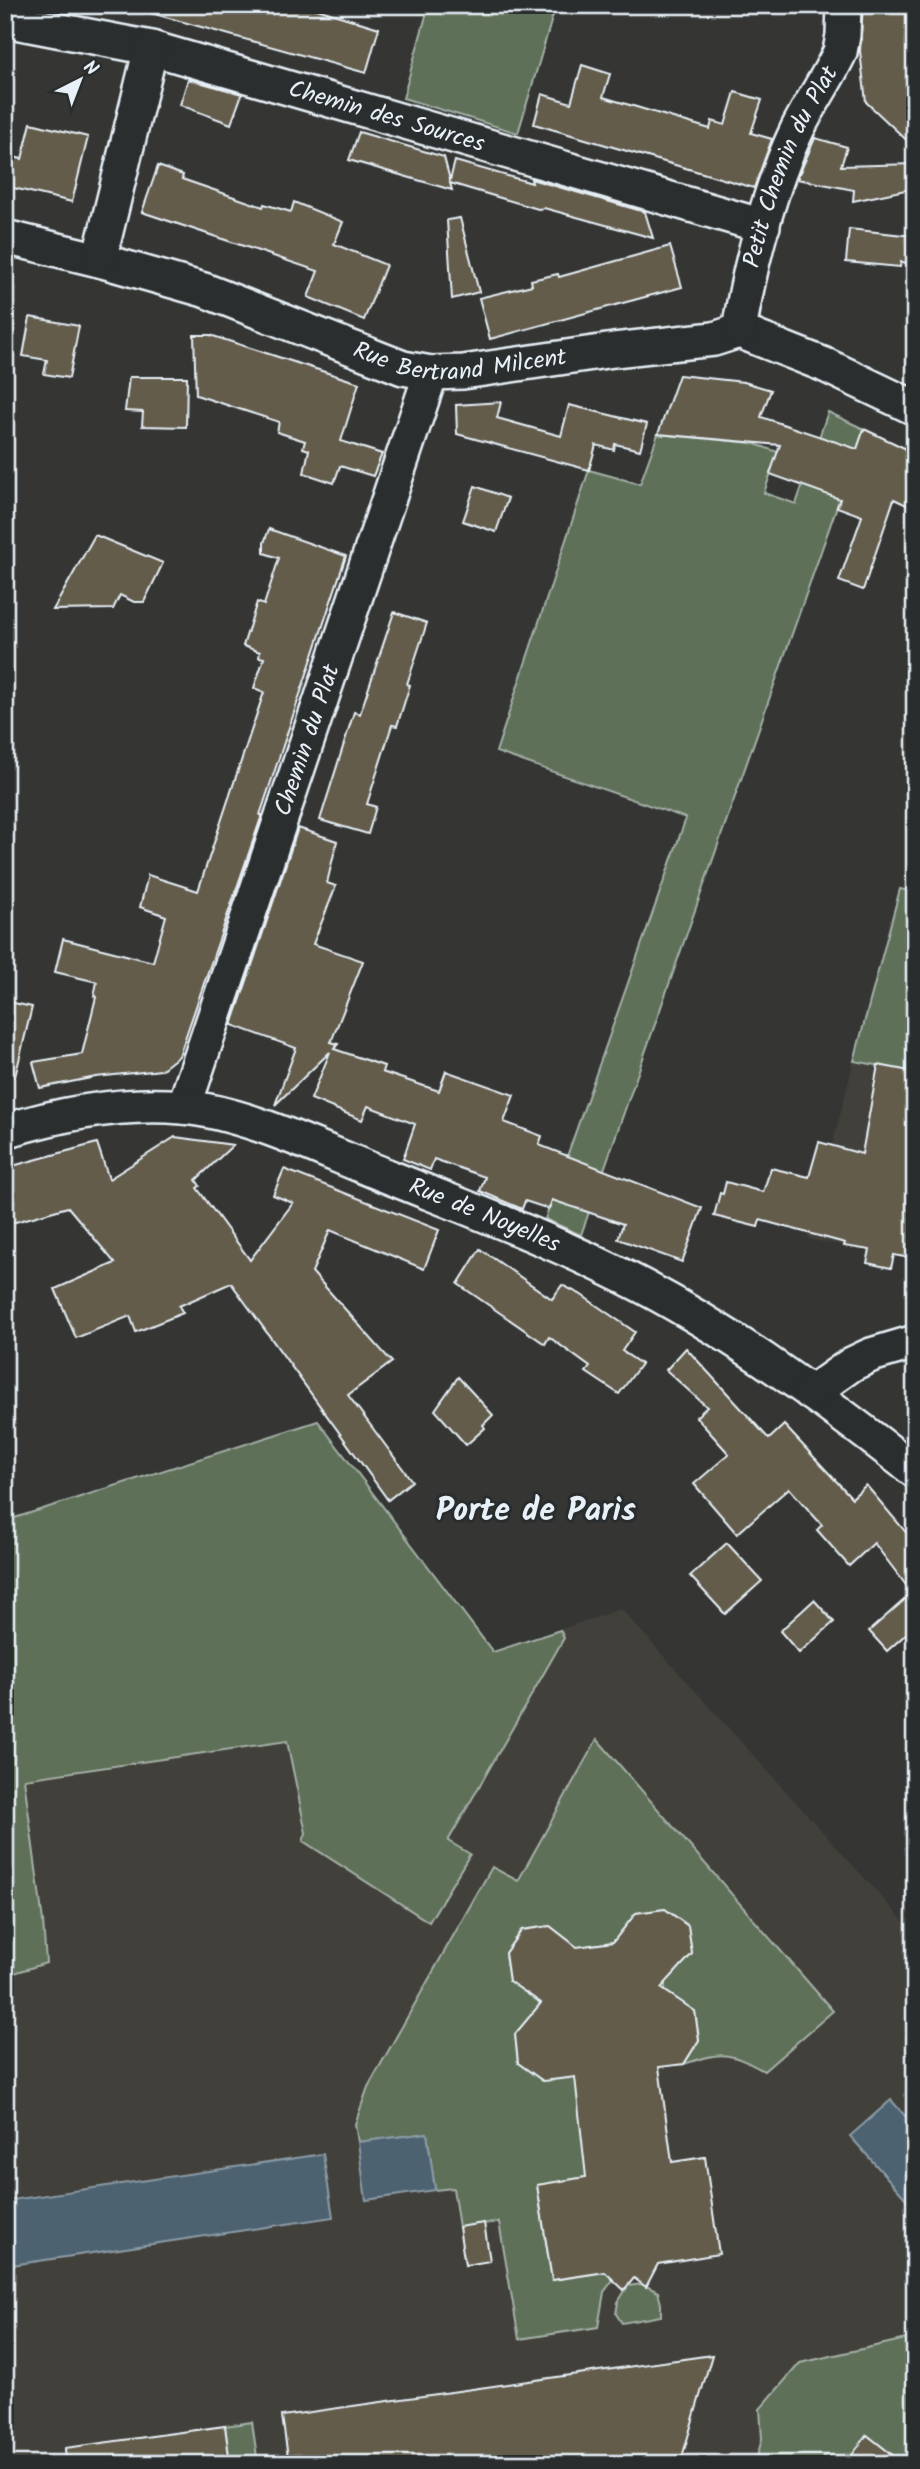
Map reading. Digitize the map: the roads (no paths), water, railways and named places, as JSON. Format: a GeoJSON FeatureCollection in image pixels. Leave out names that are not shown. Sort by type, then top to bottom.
{"type":"FeatureCollection","features":[{"type":"Feature","properties":{"kind":"street","name":"Petit Chemin du Plat"},"geometry":{"type":"LineString","coordinates":[[739,331],[744,296],[763,226],[798,129],[840,52],[844,5]]}},
{"type":"Feature","properties":{"kind":"street","name":"Chemin des Sources"},"geometry":{"type":"LineString","coordinates":[[5,20],[151,48],[763,226]]}},
{"type":"Feature","properties":{"kind":"street"},"geometry":{"type":"LineString","coordinates":[[99,260],[151,48]]}},
{"type":"Feature","properties":{"kind":"street","name":"Rue Bertrand Milcent"},"geometry":{"type":"LineString","coordinates":[[5,237],[204,290],[403,368],[431,373],[496,368],[614,350],[714,339],[739,331]]}},
{"type":"Feature","properties":{"kind":"street"},"geometry":{"type":"LineString","coordinates":[[739,331],[808,358],[915,408]]}},
{"type":"Feature","properties":{"kind":"street","name":"Chemin du Plat"},"geometry":{"type":"LineString","coordinates":[[184,1107],[431,373]]}},
{"type":"Feature","properties":{"kind":"street","name":"Rue de Noyelles"},"geometry":{"type":"LineString","coordinates":[[5,1130],[96,1109],[149,1106],[184,1107],[204,1111],[283,1134],[597,1264],[667,1300],[753,1353],[915,1471]]}},
{"type":"Feature","properties":{"kind":"street"},"geometry":{"type":"LineString","coordinates":[[811,1393],[852,1364],[871,1355],[915,1342]]}},
{"type":"Feature","properties":{"kind":"water"},"geometry":{"type":"Polygon","coordinates":[[[891,2100],[915,2127],[915,2209],[850,2136],[891,2100]]]}},
{"type":"Feature","properties":{"kind":"water"},"geometry":{"type":"Polygon","coordinates":[[[427,2133],[435,2190],[366,2200],[358,2142],[427,2133]]]}},
{"type":"Feature","properties":{"kind":"water"},"geometry":{"type":"Polygon","coordinates":[[[323,2154],[333,2217],[5,2266],[5,2201],[323,2154]]]}},
{"type":"Feature","properties":{"kind":"district","name":"Porte de Paris"},"geometry":{"type":"Point","coordinates":[536,1511]}}]}
